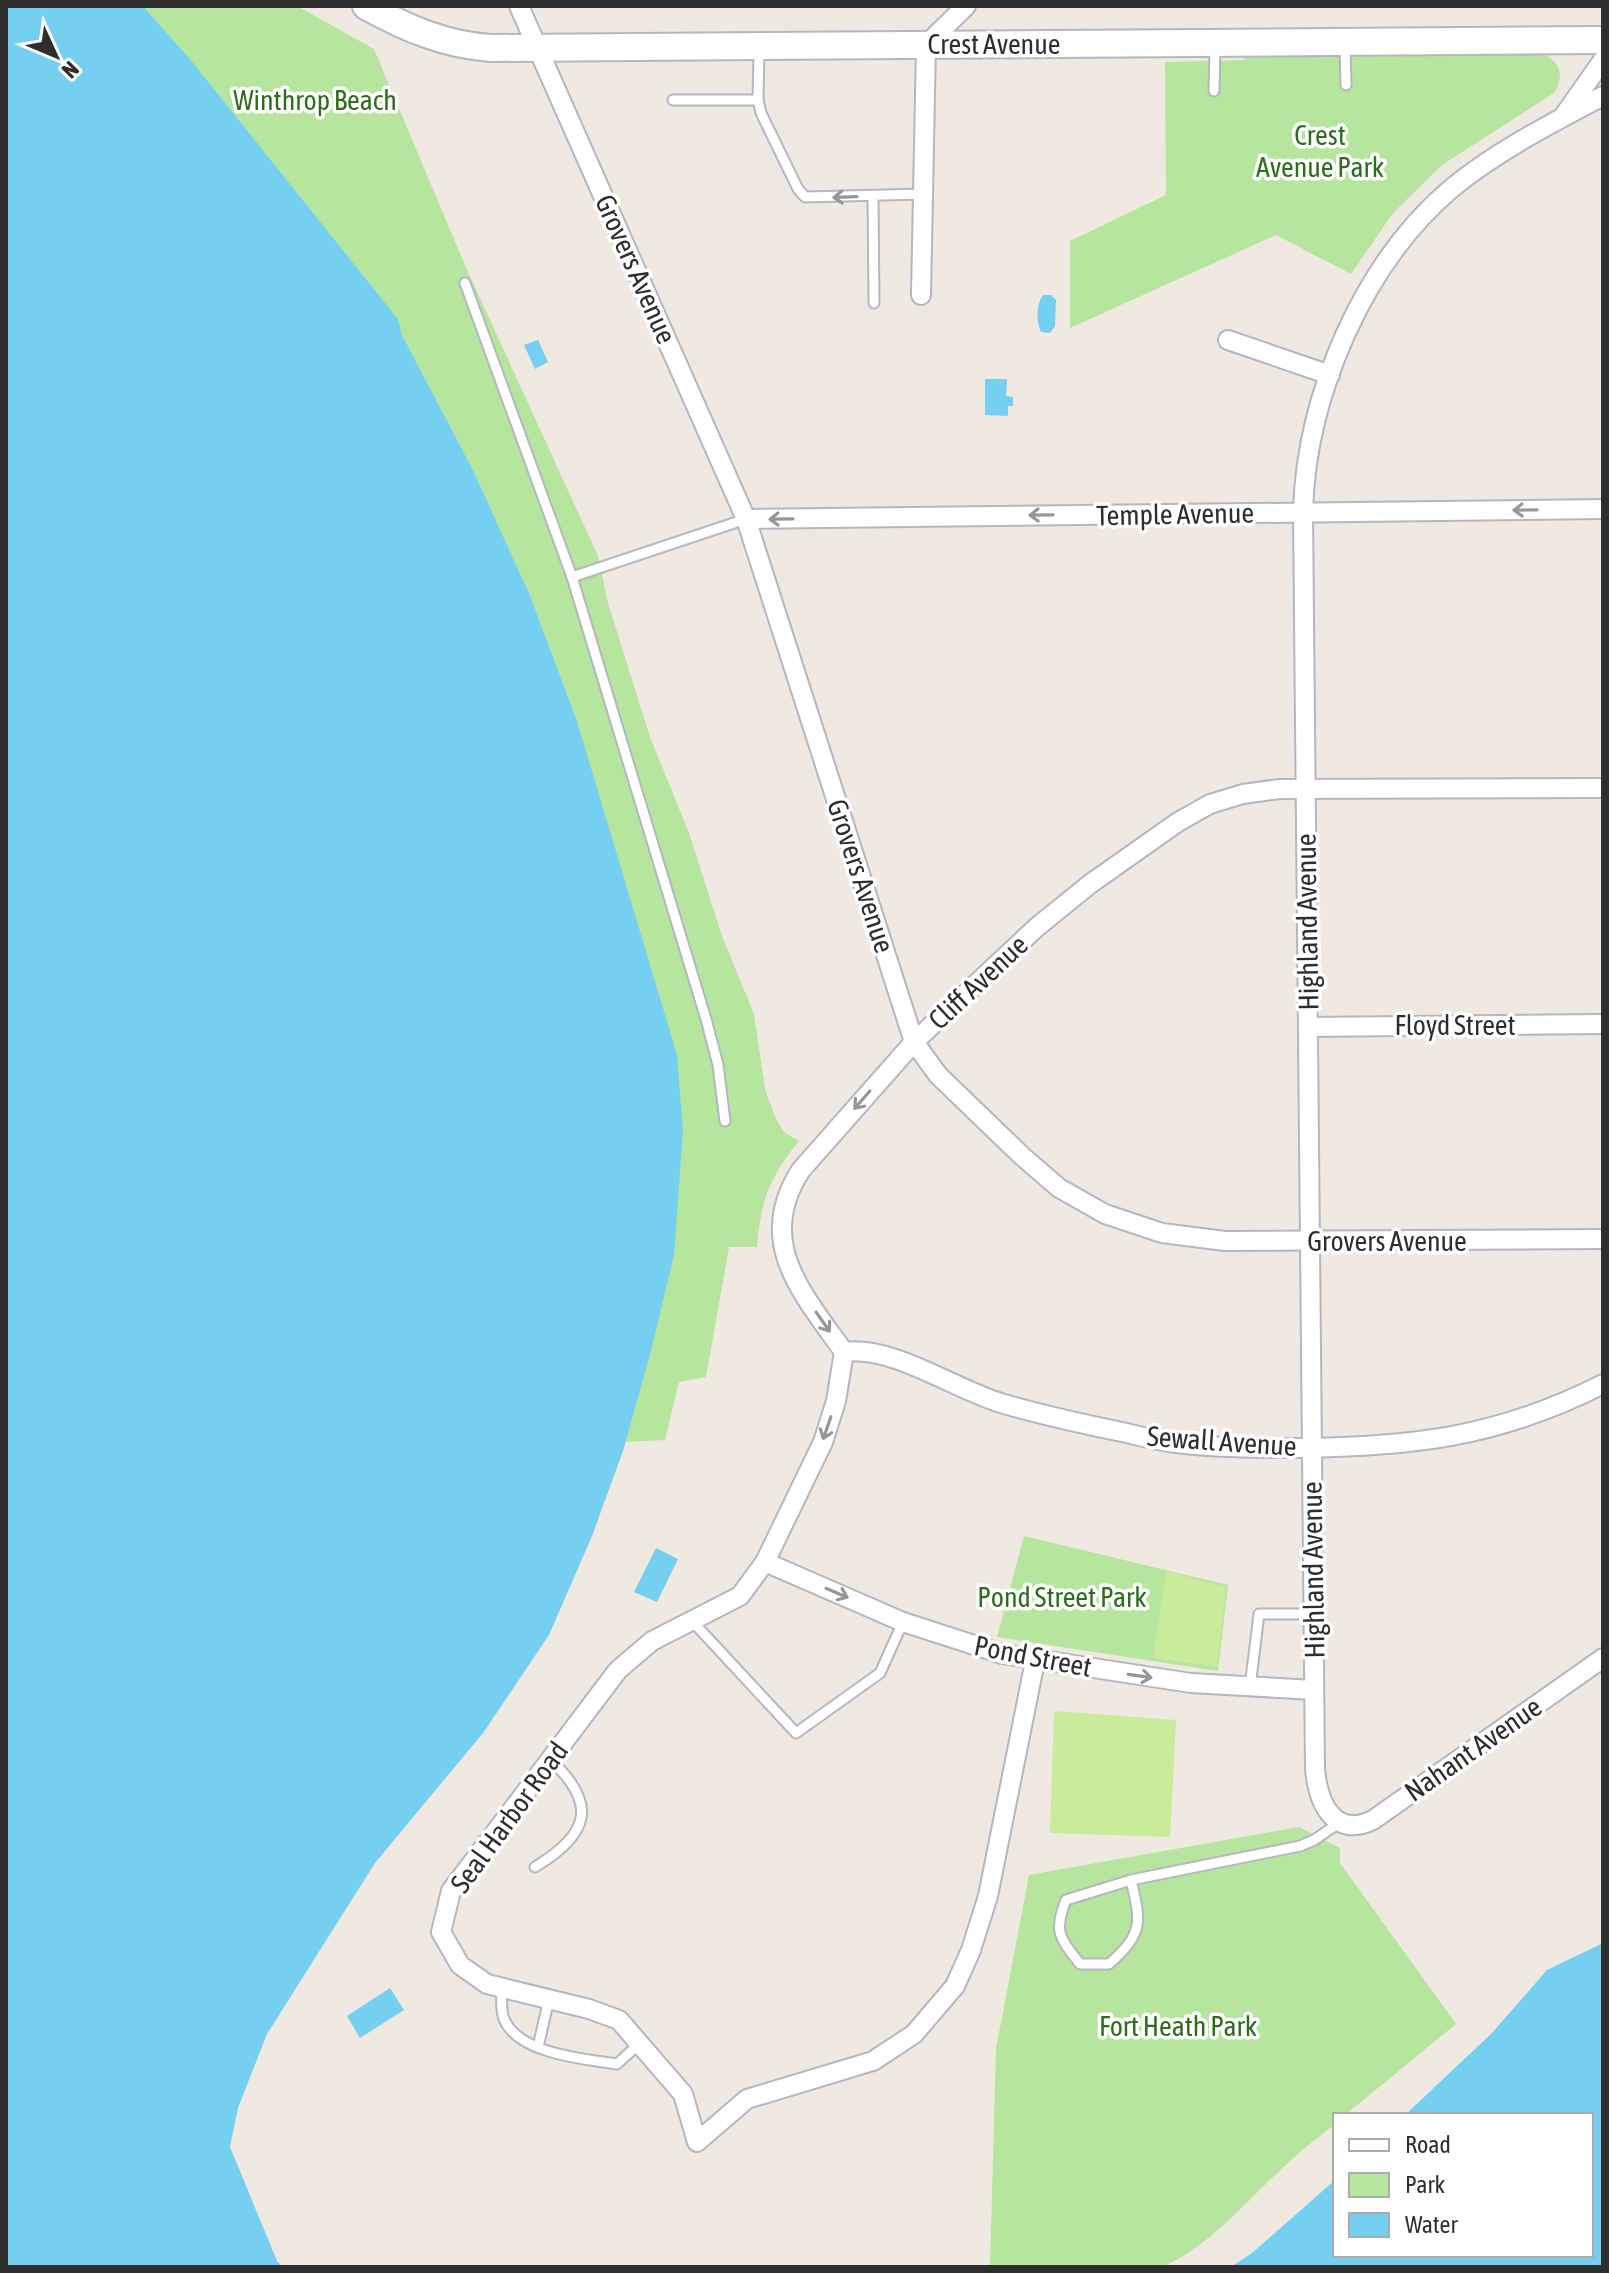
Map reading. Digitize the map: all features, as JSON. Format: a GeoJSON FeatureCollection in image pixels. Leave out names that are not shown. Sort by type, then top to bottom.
{"type":"FeatureCollection","features":[{"type":"Feature","properties":{"kind":"main road","name":"Crest Avenue"},"geometry":{"type":"LineString","coordinates":[[366,6],[431,37],[466,46],[537,48],[1603,40]]}},
{"type":"Feature","properties":{"kind":"street","name":"Grovers Avenue"},"geometry":{"type":"LineString","coordinates":[[519,6],[746,519],[914,1042],[938,1075],[1059,1188],[1092,1208],[1132,1225],[1178,1237],[1310,1242],[1603,1239]]}},
{"type":"Feature","properties":{"kind":"street"},"geometry":{"type":"LineString","coordinates":[[921,295],[926,45],[966,6]]}},
{"type":"Feature","properties":{"kind":"street","name":"Highland Avenue"},"geometry":{"type":"LineString","coordinates":[[1563,117],[1603,60]]}},
{"type":"Feature","properties":{"kind":"street","name":"Highland Avenue"},"geometry":{"type":"LineString","coordinates":[[1339,1823],[1328,1810],[1317,1786],[1314,1690],[1303,512],[1309,456],[1330,375],[1366,294],[1390,255],[1415,225],[1461,182],[1563,117],[1603,96]]}},
{"type":"Feature","properties":{"kind":"street"},"geometry":{"type":"LineString","coordinates":[[1228,340],[1330,375]]}},
{"type":"Feature","properties":{"kind":"street","name":"Temple Avenue"},"geometry":{"type":"LineString","coordinates":[[746,519],[1603,509]]}},
{"type":"Feature","properties":{"kind":"street","name":"Cliff Avenue"},"geometry":{"type":"LineString","coordinates":[[844,1352],[791,1275],[783,1246],[785,1204],[801,1170],[914,1042],[1073,896],[1193,812],[1243,794],[1305,789],[1603,788]]}},
{"type":"Feature","properties":{"kind":"street","name":"Floyd Street"},"geometry":{"type":"LineString","coordinates":[[1308,1027],[1603,1024]]}},
{"type":"Feature","properties":{"kind":"street"},"geometry":{"type":"LineString","coordinates":[[765,1562],[823,1442],[836,1401],[844,1352]]}},
{"type":"Feature","properties":{"kind":"street","name":"Sewall Avenue"},"geometry":{"type":"LineString","coordinates":[[844,1352],[880,1354],[1004,1404],[1175,1443],[1388,1446],[1441,1439],[1518,1419],[1564,1403],[1603,1384]]}},
{"type":"Feature","properties":{"kind":"street","name":"Pond Street"},"geometry":{"type":"LineString","coordinates":[[765,1562],[903,1622],[976,1647],[1035,1661],[1191,1683],[1314,1690]]}},
{"type":"Feature","properties":{"kind":"street","name":"Seal Harbor Road"},"geometry":{"type":"LineString","coordinates":[[765,1562],[740,1596],[652,1641],[618,1670],[451,1891],[441,1932],[460,1965],[487,1984],[619,2020],[683,2094],[697,2142],[747,2099],[873,2061],[914,2034],[955,1986],[971,1950],[988,1896],[1035,1661]]}},
{"type":"Feature","properties":{"kind":"street","name":"Nahant Avenue"},"geometry":{"type":"LineString","coordinates":[[1339,1823],[1352,1827],[1373,1820],[1603,1658]]}},
{"type":"Feature","properties":{"kind":"lane"},"geometry":{"type":"LineString","coordinates":[[1345,42],[1346,85]]}},
{"type":"Feature","properties":{"kind":"lane"},"geometry":{"type":"LineString","coordinates":[[1214,91],[1215,43]]}},
{"type":"Feature","properties":{"kind":"lane"},"geometry":{"type":"LineString","coordinates":[[759,46],[758,100],[761,113],[802,195],[813,198],[923,194]]}},
{"type":"Feature","properties":{"kind":"lane"},"geometry":{"type":"LineString","coordinates":[[673,100],[758,100]]}},
{"type":"Feature","properties":{"kind":"lane"},"geometry":{"type":"LineString","coordinates":[[873,196],[874,303]]}},
{"type":"Feature","properties":{"kind":"lane"},"geometry":{"type":"LineString","coordinates":[[465,283],[572,577],[706,1019],[718,1065],[725,1121]]}},
{"type":"Feature","properties":{"kind":"lane"},"geometry":{"type":"LineString","coordinates":[[572,577],[746,519]]}},
{"type":"Feature","properties":{"kind":"lane"},"geometry":{"type":"LineString","coordinates":[[1250,1688],[1259,1614],[1314,1614]]}},
{"type":"Feature","properties":{"kind":"lane"},"geometry":{"type":"LineString","coordinates":[[693,1622],[796,1733],[880,1673],[903,1622]]}},
{"type":"Feature","properties":{"kind":"lane"},"geometry":{"type":"LineString","coordinates":[[535,1867],[554,1856],[581,1823],[582,1798],[569,1776],[550,1759]]}},
{"type":"Feature","properties":{"kind":"lane"},"geometry":{"type":"LineString","coordinates":[[1131,1880],[1140,1920],[1128,1947],[1109,1964],[1080,1964],[1063,1942],[1060,1932],[1058,1921],[1066,1900],[1131,1880],[1300,1846],[1339,1823]]}},
{"type":"Feature","properties":{"kind":"lane"},"geometry":{"type":"LineString","coordinates":[[502,1988],[501,2007],[505,2021],[519,2037],[538,2047],[560,2055],[617,2064],[639,2044]]}},
{"type":"Feature","properties":{"kind":"lane"},"geometry":{"type":"LineString","coordinates":[[538,2047],[549,1999]]}},
{"type":"Feature","properties":{"kind":"green space","name":"Winthrop Beach"},"geometry":{"type":"Polygon","coordinates":[[[143,6],[297,6],[374,49],[464,263],[598,556],[608,603],[650,737],[689,833],[722,936],[754,1014],[765,1089],[784,1132],[799,1141],[768,1190],[757,1247],[729,1247],[706,1377],[679,1382],[665,1440],[625,1442],[650,1355],[576,718],[529,593],[473,470],[402,335],[398,319],[190,59],[143,6]]]}},
{"type":"Feature","properties":{"kind":"green space","name":"Crest Avenue Park"},"geometry":{"type":"Polygon","coordinates":[[[1546,55],[1558,68],[1560,80],[1554,93],[1442,165],[1393,213],[1351,274],[1276,235],[1070,328],[1070,241],[1166,195],[1165,62],[1244,60],[1244,57],[1546,55]]]}},
{"type":"Feature","properties":{"kind":"green space","name":"Pond Street Park"},"geometry":{"type":"Polygon","coordinates":[[[1024,1536],[1228,1585],[1218,1671],[997,1637],[1024,1536]]]}},
{"type":"Feature","properties":{"kind":"green space"},"geometry":{"type":"Polygon","coordinates":[[[1166,1571],[1226,1587],[1217,1667],[1153,1658],[1166,1571]]]}},
{"type":"Feature","properties":{"kind":"green space"},"geometry":{"type":"Polygon","coordinates":[[[1054,1711],[1176,1720],[1170,1837],[1050,1833],[1054,1711]]]}},
{"type":"Feature","properties":{"kind":"green space","name":"Fort Heath Park"},"geometry":{"type":"Polygon","coordinates":[[[1299,1827],[1340,1848],[1340,1863],[1456,2024],[1347,2113],[1333,2113],[1333,2126],[1229,2220],[1198,2246],[1163,2267],[990,2267],[996,2049],[1029,1875],[1299,1827]]]}},
{"type":"Feature","properties":{"kind":"water"},"geometry":{"type":"Polygon","coordinates":[[[6,6],[143,6],[190,59],[398,319],[402,335],[473,470],[529,593],[576,718],[677,1055],[683,1130],[674,1255],[623,1451],[592,1536],[549,1635],[483,1733],[375,1863],[267,2034],[238,2108],[230,2147],[277,2261],[283,2267],[6,2267],[6,6]]]}},
{"type":"Feature","properties":{"kind":"water"},"geometry":{"type":"Polygon","coordinates":[[[1043,295],[1051,295],[1056,300],[1055,326],[1050,333],[1041,332],[1038,323],[1038,308],[1043,295]]]}},
{"type":"Feature","properties":{"kind":"water"},"geometry":{"type":"Polygon","coordinates":[[[538,340],[548,362],[535,369],[524,345],[538,340]]]}},
{"type":"Feature","properties":{"kind":"water"},"geometry":{"type":"Polygon","coordinates":[[[985,379],[1007,379],[1006,396],[1013,397],[1013,406],[1008,406],[1008,416],[985,415],[985,379]]]}},
{"type":"Feature","properties":{"kind":"water"},"geometry":{"type":"Polygon","coordinates":[[[656,1548],[678,1559],[657,1602],[634,1592],[656,1548]]]}},
{"type":"Feature","properties":{"kind":"water"},"geometry":{"type":"Polygon","coordinates":[[[1603,1943],[1603,2267],[1231,2267],[1252,2253],[1333,2182],[1333,2257],[1593,2257],[1593,2113],[1407,2113],[1492,2033],[1547,1970],[1603,1943]]]}},
{"type":"Feature","properties":{"kind":"water"},"geometry":{"type":"Polygon","coordinates":[[[390,1988],[404,2010],[360,2038],[347,2016],[390,1988]]]}}]}
